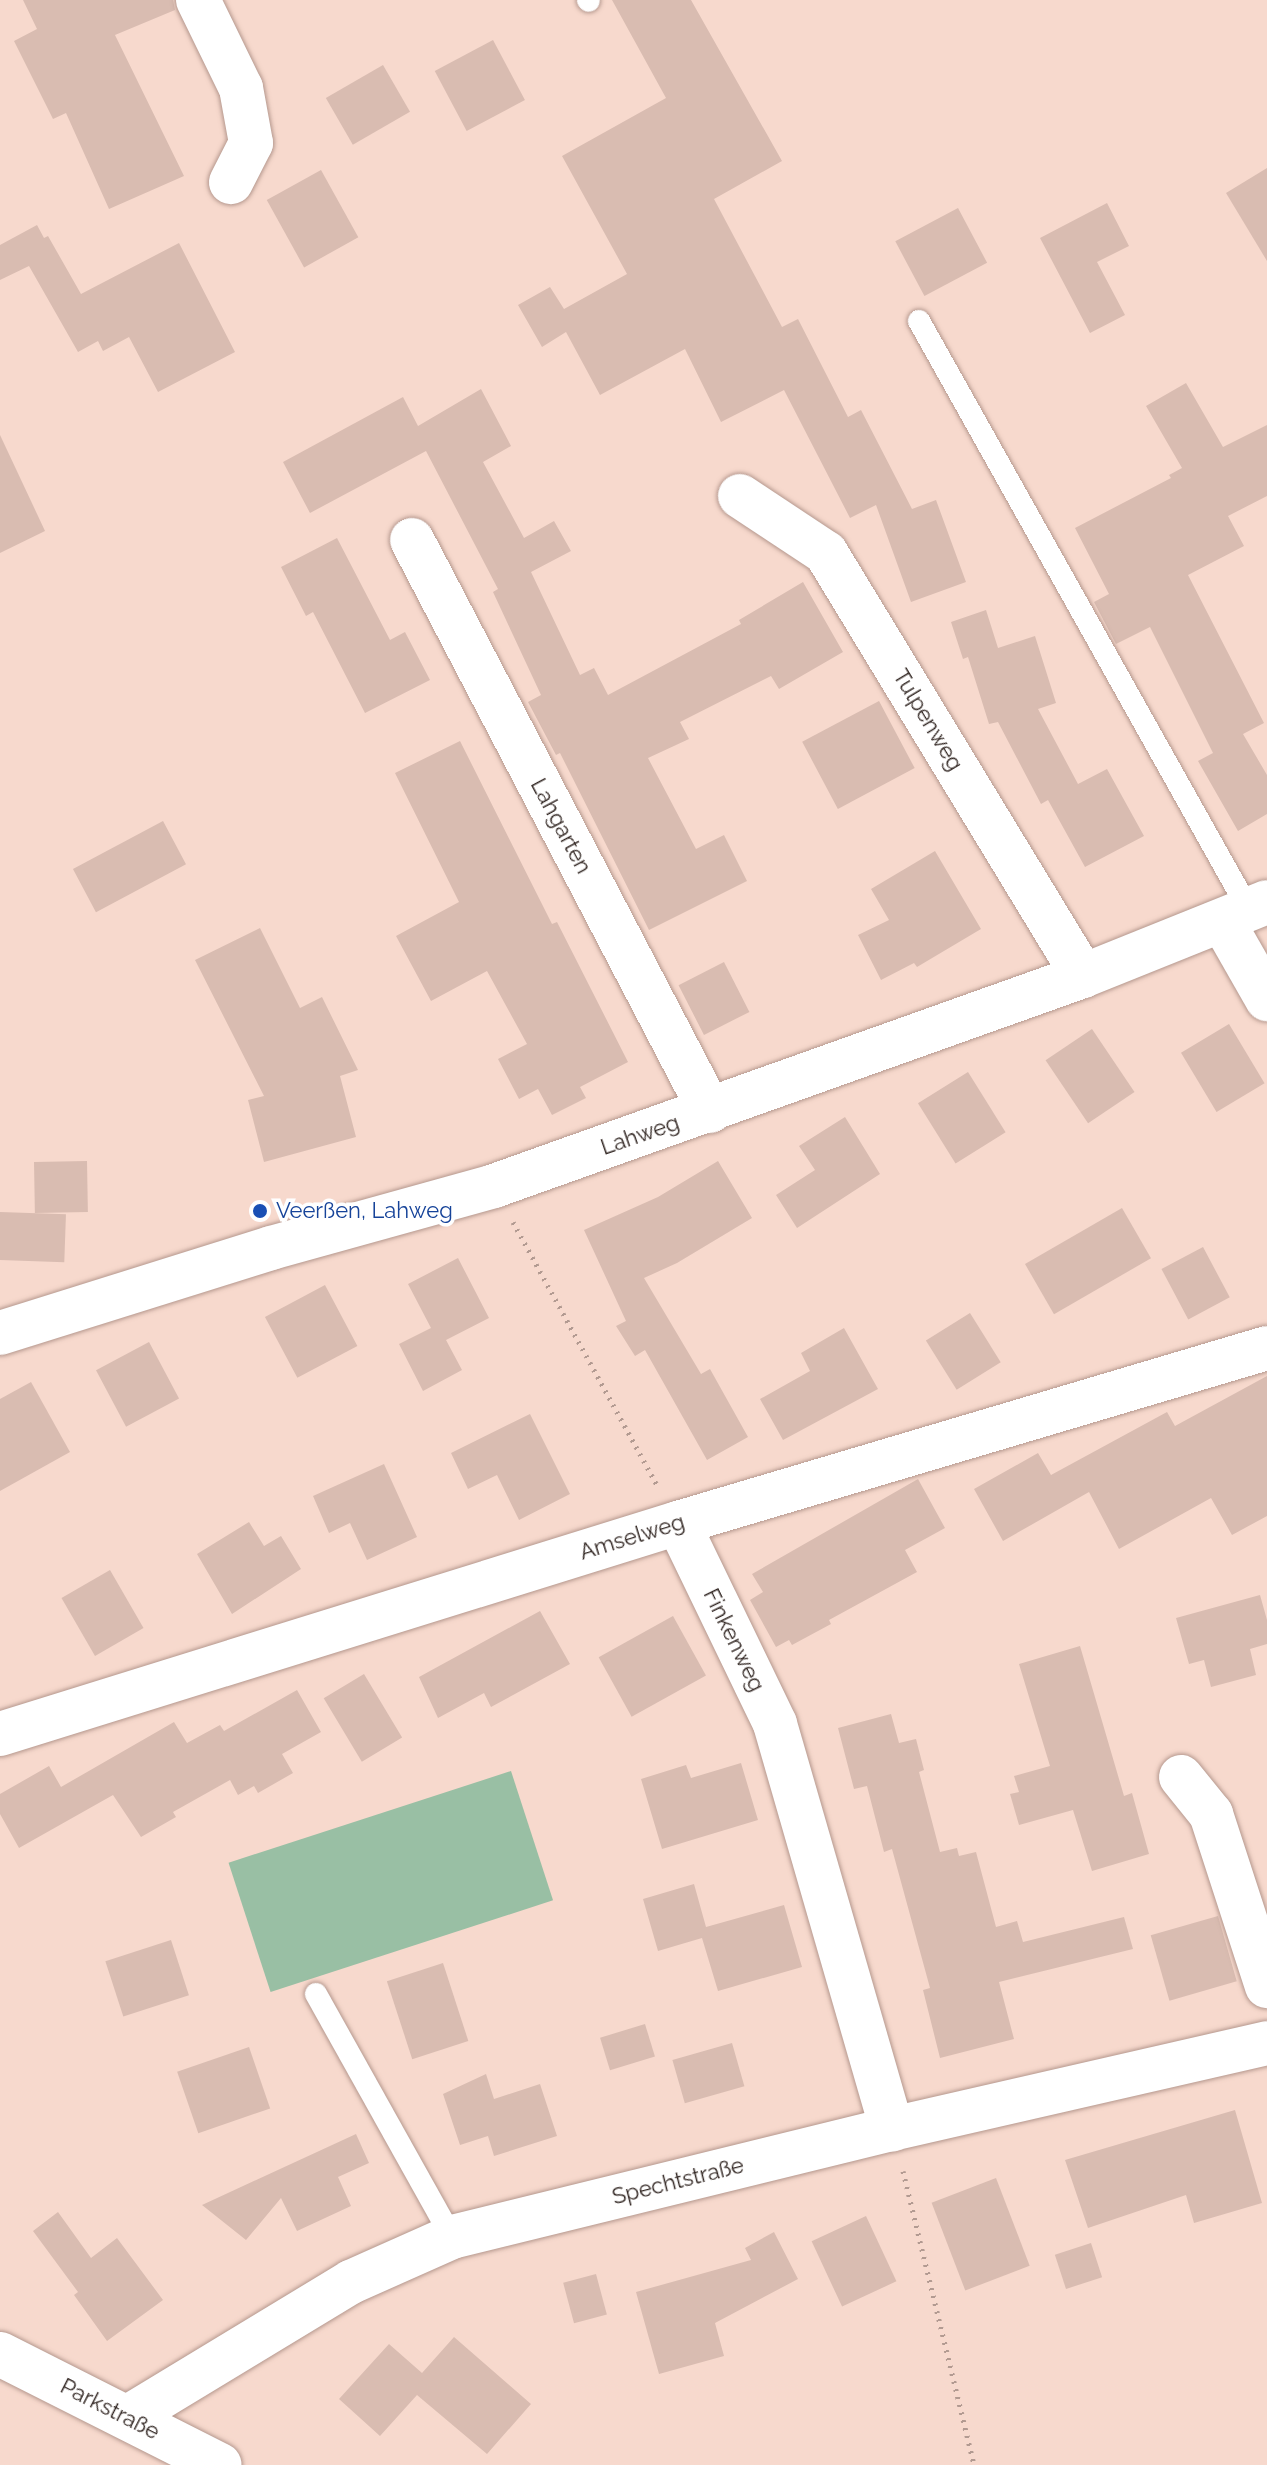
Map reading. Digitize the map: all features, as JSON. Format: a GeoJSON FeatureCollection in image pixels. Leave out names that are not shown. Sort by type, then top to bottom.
{"type":"FeatureCollection","features":[{"type":"Feature","properties":{"kind":"street"},"geometry":{"type":"LineString","coordinates":[[198,0],[241,88],[244,102],[251,143],[231,182]]}},
{"type":"Feature","properties":{"kind":"street","name":"Tulpenweg"},"geometry":{"type":"LineString","coordinates":[[740,496],[826,553],[1083,976]]}},
{"type":"Feature","properties":{"kind":"street","name":"Lahgarten"},"geometry":{"type":"LineString","coordinates":[[412,540],[710,1111]]}},
{"type":"Feature","properties":{"kind":"street"},"geometry":{"type":"LineString","coordinates":[[1246,911],[1267,999]]}},
{"type":"Feature","properties":{"kind":"street","name":"Lahweg"},"geometry":{"type":"LineString","coordinates":[[0,1333],[271,1248],[494,1186],[1083,976],[1246,911]]}},
{"type":"Feature","properties":{"kind":"street","name":"Amselweg"},"geometry":{"type":"LineString","coordinates":[[0,1734],[678,1523],[1267,1348]]}},
{"type":"Feature","properties":{"kind":"street","name":"Finkenweg"},"geometry":{"type":"LineString","coordinates":[[678,1523],[775,1724],[892,2129]]}},
{"type":"Feature","properties":{"kind":"street"},"geometry":{"type":"LineString","coordinates":[[1181,1777],[1211,1814],[1267,1986]]}},
{"type":"Feature","properties":{"kind":"street","name":"Spechtstraße"},"geometry":{"type":"LineString","coordinates":[[128,2417],[351,2282],[452,2237],[892,2129],[1267,2043]]}},
{"type":"Feature","properties":{"kind":"street","name":"Parkstraße"},"geometry":{"type":"LineString","coordinates":[[0,2354],[220,2465]]}},
{"type":"Feature","properties":{"kind":"lane"},"geometry":{"type":"LineString","coordinates":[[919,321],[1246,911]]}},
{"type":"Feature","properties":{"kind":"lane"},"geometry":{"type":"LineString","coordinates":[[316,1994],[452,2237]]}},
{"type":"Feature","properties":{"kind":"path"},"geometry":{"type":"LineString","coordinates":[[494,1186],[678,1523]]}},
{"type":"Feature","properties":{"kind":"path"},"geometry":{"type":"LineString","coordinates":[[892,2129],[960,2393],[974,2465]]}},
{"type":"Feature","properties":{"kind":"green space"},"geometry":{"type":"Polygon","coordinates":[[[511,1771],[553,1900],[271,1992],[229,1863],[511,1771]]]}},
{"type":"Feature","properties":{"kind":"building"},"geometry":{"type":"Polygon","coordinates":[[[23,0],[173,0],[175,10],[115,35],[184,176],[109,209],[66,113],[53,119],[14,41],[37,29],[23,0]]]}},
{"type":"Feature","properties":{"kind":"building"},"geometry":{"type":"Polygon","coordinates":[[[612,0],[691,0],[782,161],[714,199],[782,327],[798,319],[848,417],[861,410],[912,509],[936,500],[966,582],[911,602],[876,505],[850,518],[784,390],[721,422],[685,349],[600,395],[566,332],[542,347],[518,305],[550,287],[564,309],[627,274],[562,156],[666,98],[612,0]]]}},
{"type":"Feature","properties":{"kind":"building"},"geometry":{"type":"Polygon","coordinates":[[[493,40],[525,100],[467,131],[435,71],[493,40]]]}},
{"type":"Feature","properties":{"kind":"building"},"geometry":{"type":"Polygon","coordinates":[[[383,65],[410,112],[353,145],[326,98],[383,65]]]}},
{"type":"Feature","properties":{"kind":"building"},"geometry":{"type":"Polygon","coordinates":[[[1267,168],[1267,261],[1226,193],[1267,168]]]}},
{"type":"Feature","properties":{"kind":"building"},"geometry":{"type":"Polygon","coordinates":[[[321,170],[358,237],[304,267],[267,200],[321,170]]]}},
{"type":"Feature","properties":{"kind":"building"},"geometry":{"type":"Polygon","coordinates":[[[1107,203],[1129,246],[1097,262],[1125,315],[1090,333],[1040,238],[1107,203]]]}},
{"type":"Feature","properties":{"kind":"building"},"geometry":{"type":"Polygon","coordinates":[[[958,208],[987,263],[924,296],[895,241],[958,208]]]}},
{"type":"Feature","properties":{"kind":"building"},"geometry":{"type":"Polygon","coordinates":[[[37,225],[44,238],[48,236],[81,294],[179,243],[235,352],[158,392],[129,337],[103,351],[98,341],[78,352],[29,266],[0,280],[0,245],[37,225]]]}},
{"type":"Feature","properties":{"kind":"building"},"geometry":{"type":"Polygon","coordinates":[[[1186,383],[1223,447],[1267,425],[1267,496],[1228,516],[1244,546],[1188,575],[1264,723],[1243,734],[1267,775],[1267,814],[1238,831],[1198,761],[1213,753],[1150,627],[1116,644],[1094,602],[1109,594],[1075,528],[1171,478],[1169,475],[1182,468],[1146,406],[1186,383]]]}},
{"type":"Feature","properties":{"kind":"building"},"geometry":{"type":"Polygon","coordinates":[[[481,389],[511,446],[483,462],[524,538],[554,521],[571,551],[531,572],[580,675],[594,668],[608,695],[741,624],[739,620],[803,582],[843,652],[779,689],[771,676],[680,722],[689,739],[648,758],[696,849],[724,835],[747,881],[649,930],[560,753],[556,755],[528,702],[541,695],[493,592],[498,589],[426,451],[310,513],[283,462],[403,397],[418,426],[481,389]]]}},
{"type":"Feature","properties":{"kind":"building"},"geometry":{"type":"Polygon","coordinates":[[[0,435],[45,531],[0,553],[0,435]]]}},
{"type":"Feature","properties":{"kind":"building"},"geometry":{"type":"Polygon","coordinates":[[[337,538],[390,640],[405,632],[430,680],[365,713],[313,612],[306,616],[281,567],[337,538]]]}},
{"type":"Feature","properties":{"kind":"building"},"geometry":{"type":"Polygon","coordinates":[[[986,610],[998,648],[1035,636],[1056,703],[1038,709],[1078,784],[1107,769],[1144,836],[1085,867],[1048,800],[1041,804],[998,722],[989,724],[968,657],[963,659],[951,622],[986,610]]]}},
{"type":"Feature","properties":{"kind":"building"},"geometry":{"type":"Polygon","coordinates":[[[879,701],[915,768],[838,809],[802,742],[879,701]]]}},
{"type":"Feature","properties":{"kind":"building"},"geometry":{"type":"Polygon","coordinates":[[[460,741],[552,924],[557,922],[628,1062],[580,1087],[586,1098],[552,1115],[538,1089],[519,1099],[498,1059],[527,1044],[487,971],[431,1001],[396,936],[459,902],[395,773],[460,741]]]}},
{"type":"Feature","properties":{"kind":"building"},"geometry":{"type":"Polygon","coordinates":[[[163,821],[186,864],[96,912],[73,869],[163,821]]]}},
{"type":"Feature","properties":{"kind":"building"},"geometry":{"type":"Polygon","coordinates":[[[935,851],[981,929],[917,967],[914,963],[881,980],[858,935],[889,920],[871,889],[935,851]]]}},
{"type":"Feature","properties":{"kind":"building"},"geometry":{"type":"Polygon","coordinates":[[[260,928],[300,1008],[322,997],[358,1070],[340,1076],[356,1137],[264,1162],[248,1100],[264,1096],[195,960],[260,928]]]}},
{"type":"Feature","properties":{"kind":"building"},"geometry":{"type":"Polygon","coordinates":[[[724,962],[749,1012],[704,1035],[679,985],[724,962]]]}},
{"type":"Feature","properties":{"kind":"building"},"geometry":{"type":"Polygon","coordinates":[[[1229,1024],[1265,1083],[1217,1112],[1181,1053],[1229,1024]]]}},
{"type":"Feature","properties":{"kind":"building"},"geometry":{"type":"Polygon","coordinates":[[[1092,1029],[1134,1092],[1088,1123],[1046,1060],[1092,1029]]]}},
{"type":"Feature","properties":{"kind":"building"},"geometry":{"type":"Polygon","coordinates":[[[968,1072],[1006,1132],[956,1163],[918,1103],[968,1072]]]}},
{"type":"Feature","properties":{"kind":"building"},"geometry":{"type":"Polygon","coordinates":[[[845,1117],[880,1174],[797,1228],[776,1195],[815,1170],[799,1146],[845,1117]]]}},
{"type":"Feature","properties":{"kind":"building"},"geometry":{"type":"Polygon","coordinates":[[[87,1161],[88,1212],[35,1213],[34,1162],[87,1161]]]}},
{"type":"Feature","properties":{"kind":"building"},"geometry":{"type":"Polygon","coordinates":[[[718,1161],[752,1218],[677,1263],[644,1278],[701,1374],[710,1369],[748,1437],[707,1460],[645,1350],[635,1356],[616,1326],[626,1321],[584,1230],[658,1197],[718,1161]]]}},
{"type":"Feature","properties":{"kind":"building"},"geometry":{"type":"Polygon","coordinates":[[[1122,1208],[1151,1258],[1054,1314],[1025,1264],[1122,1208]]]}},
{"type":"Feature","properties":{"kind":"building"},"geometry":{"type":"Polygon","coordinates":[[[0,1212],[66,1214],[64,1262],[0,1260],[0,1212]]]}},
{"type":"Feature","properties":{"kind":"building"},"geometry":{"type":"Polygon","coordinates":[[[1203,1247],[1230,1297],[1188,1319],[1162,1269],[1203,1247]]]}},
{"type":"Feature","properties":{"kind":"building"},"geometry":{"type":"Polygon","coordinates":[[[458,1258],[489,1318],[446,1340],[462,1370],[423,1391],[399,1344],[431,1328],[408,1284],[458,1258]]]}},
{"type":"Feature","properties":{"kind":"building"},"geometry":{"type":"Polygon","coordinates":[[[325,1285],[357,1346],[297,1378],[265,1317],[325,1285]]]}},
{"type":"Feature","properties":{"kind":"building"},"geometry":{"type":"Polygon","coordinates":[[[970,1313],[1001,1362],[957,1390],[926,1341],[970,1313]]]}},
{"type":"Feature","properties":{"kind":"building"},"geometry":{"type":"Polygon","coordinates":[[[844,1328],[878,1389],[783,1440],[760,1399],[810,1371],[801,1353],[844,1328]]]}},
{"type":"Feature","properties":{"kind":"building"},"geometry":{"type":"Polygon","coordinates":[[[149,1342],[179,1399],[126,1427],[96,1370],[149,1342]]]}},
{"type":"Feature","properties":{"kind":"building"},"geometry":{"type":"Polygon","coordinates":[[[1267,1376],[1267,1516],[1232,1535],[1211,1498],[1119,1549],[1089,1492],[1003,1541],[974,1489],[1038,1453],[1051,1475],[1167,1412],[1175,1426],[1267,1376]]]}},
{"type":"Feature","properties":{"kind":"building"},"geometry":{"type":"Polygon","coordinates":[[[31,1382],[70,1452],[0,1491],[0,1399],[31,1382]]]}},
{"type":"Feature","properties":{"kind":"building"},"geometry":{"type":"Polygon","coordinates":[[[530,1414],[570,1494],[519,1520],[497,1475],[468,1489],[451,1453],[530,1414]]]}},
{"type":"Feature","properties":{"kind":"building"},"geometry":{"type":"Polygon","coordinates":[[[384,1464],[417,1537],[367,1560],[350,1523],[329,1533],[313,1496],[384,1464]]]}},
{"type":"Feature","properties":{"kind":"building"},"geometry":{"type":"Polygon","coordinates":[[[918,1479],[945,1528],[905,1550],[917,1572],[829,1620],[831,1624],[792,1645],[789,1640],[776,1647],[750,1600],[763,1592],[752,1574],[918,1479]]]}},
{"type":"Feature","properties":{"kind":"building"},"geometry":{"type":"Polygon","coordinates":[[[249,1522],[264,1546],[281,1536],[301,1569],[232,1614],[197,1554],[249,1522]]]}},
{"type":"Feature","properties":{"kind":"building"},"geometry":{"type":"Polygon","coordinates":[[[110,1570],[144,1628],[95,1656],[62,1598],[110,1570]]]}},
{"type":"Feature","properties":{"kind":"building"},"geometry":{"type":"Polygon","coordinates":[[[1260,1595],[1267,1620],[1267,1644],[1250,1649],[1256,1675],[1211,1687],[1204,1660],[1189,1664],[1176,1618],[1260,1595]]]}},
{"type":"Feature","properties":{"kind":"building"},"geometry":{"type":"Polygon","coordinates":[[[540,1611],[570,1664],[491,1707],[484,1693],[438,1718],[419,1677],[540,1611]]]}},
{"type":"Feature","properties":{"kind":"building"},"geometry":{"type":"Polygon","coordinates":[[[673,1616],[706,1675],[632,1717],[599,1657],[673,1616]]]}},
{"type":"Feature","properties":{"kind":"building"},"geometry":{"type":"Polygon","coordinates":[[[1080,1646],[1124,1796],[1132,1793],[1149,1854],[1092,1871],[1073,1810],[1019,1825],[1010,1794],[1019,1792],[1014,1776],[1050,1766],[1019,1664],[1080,1646]]]}},
{"type":"Feature","properties":{"kind":"building"},"geometry":{"type":"Polygon","coordinates":[[[364,1674],[402,1737],[362,1762],[324,1698],[364,1674]]]}},
{"type":"Feature","properties":{"kind":"building"},"geometry":{"type":"Polygon","coordinates":[[[297,1690],[321,1732],[282,1754],[293,1773],[258,1793],[254,1786],[238,1795],[230,1780],[173,1812],[176,1817],[141,1837],[113,1795],[19,1848],[0,1814],[0,1794],[49,1766],[61,1787],[174,1722],[187,1743],[220,1725],[224,1731],[297,1690]]]}},
{"type":"Feature","properties":{"kind":"building"},"geometry":{"type":"Polygon","coordinates":[[[891,1714],[899,1743],[916,1739],[924,1770],[919,1772],[940,1852],[957,1848],[959,1856],[976,1852],[996,1927],[1017,1921],[1023,1942],[1124,1917],[1133,1949],[999,1982],[1014,2039],[940,2058],[923,1990],[930,1988],[892,1849],[884,1852],[867,1786],[854,1789],[838,1728],[891,1714]]]}},
{"type":"Feature","properties":{"kind":"building"},"geometry":{"type":"Polygon","coordinates":[[[741,1763],[758,1820],[662,1849],[641,1779],[686,1765],[691,1778],[741,1763]]]}},
{"type":"Feature","properties":{"kind":"building"},"geometry":{"type":"Polygon","coordinates":[[[694,1884],[706,1927],[784,1905],[802,1967],[718,1991],[702,1938],[658,1951],[643,1899],[694,1884]]]}},
{"type":"Feature","properties":{"kind":"building"},"geometry":{"type":"Polygon","coordinates":[[[1218,1916],[1237,1981],[1169,2001],[1151,1935],[1218,1916]]]}},
{"type":"Feature","properties":{"kind":"building"},"geometry":{"type":"Polygon","coordinates":[[[171,1940],[189,1995],[123,2016],[105,1961],[171,1940]]]}},
{"type":"Feature","properties":{"kind":"building"},"geometry":{"type":"Polygon","coordinates":[[[443,1963],[468,2041],[412,2059],[387,1981],[443,1963]]]}},
{"type":"Feature","properties":{"kind":"building"},"geometry":{"type":"Polygon","coordinates":[[[645,2024],[655,2057],[610,2070],[600,2038],[645,2024]]]}},
{"type":"Feature","properties":{"kind":"building"},"geometry":{"type":"Polygon","coordinates":[[[732,2043],[744,2086],[685,2103],[672,2060],[732,2043]]]}},
{"type":"Feature","properties":{"kind":"building"},"geometry":{"type":"Polygon","coordinates":[[[249,2047],[270,2108],[198,2133],[177,2072],[249,2047]]]}},
{"type":"Feature","properties":{"kind":"building"},"geometry":{"type":"Polygon","coordinates":[[[486,2074],[494,2099],[540,2084],[557,2136],[494,2156],[488,2136],[460,2145],[443,2094],[486,2074]]]}},
{"type":"Feature","properties":{"kind":"building"},"geometry":{"type":"Polygon","coordinates":[[[1235,2110],[1262,2203],[1194,2223],[1186,2195],[1088,2228],[1065,2160],[1235,2110]]]}},
{"type":"Feature","properties":{"kind":"building"},"geometry":{"type":"Polygon","coordinates":[[[356,2134],[369,2163],[338,2177],[351,2206],[297,2231],[281,2198],[246,2240],[202,2205],[356,2134]]]}},
{"type":"Feature","properties":{"kind":"building"},"geometry":{"type":"Polygon","coordinates":[[[996,2178],[1030,2266],[965,2290],[932,2203],[996,2178]]]}},
{"type":"Feature","properties":{"kind":"building"},"geometry":{"type":"Polygon","coordinates":[[[58,2212],[91,2258],[117,2238],[163,2300],[107,2341],[74,2295],[78,2292],[33,2231],[58,2212]]]}},
{"type":"Feature","properties":{"kind":"building"},"geometry":{"type":"Polygon","coordinates":[[[866,2216],[896,2281],[842,2307],[812,2241],[866,2216]]]}},
{"type":"Feature","properties":{"kind":"building"},"geometry":{"type":"Polygon","coordinates":[[[774,2232],[798,2279],[715,2323],[724,2356],[659,2374],[636,2292],[751,2260],[745,2248],[774,2232]]]}},
{"type":"Feature","properties":{"kind":"building"},"geometry":{"type":"Polygon","coordinates":[[[1091,2243],[1102,2277],[1066,2289],[1055,2255],[1091,2243]]]}},
{"type":"Feature","properties":{"kind":"building"},"geometry":{"type":"Polygon","coordinates":[[[596,2274],[607,2315],[574,2323],[563,2283],[596,2274]]]}},
{"type":"Feature","properties":{"kind":"building"},"geometry":{"type":"Polygon","coordinates":[[[454,2337],[531,2404],[487,2454],[417,2395],[380,2436],[339,2399],[389,2344],[422,2373],[454,2337]]]}},
{"type":"Feature","properties":{"kind":"place","name":"Veerßen, Lahweg"},"geometry":{"type":"Point","coordinates":[260,1211]}}]}
